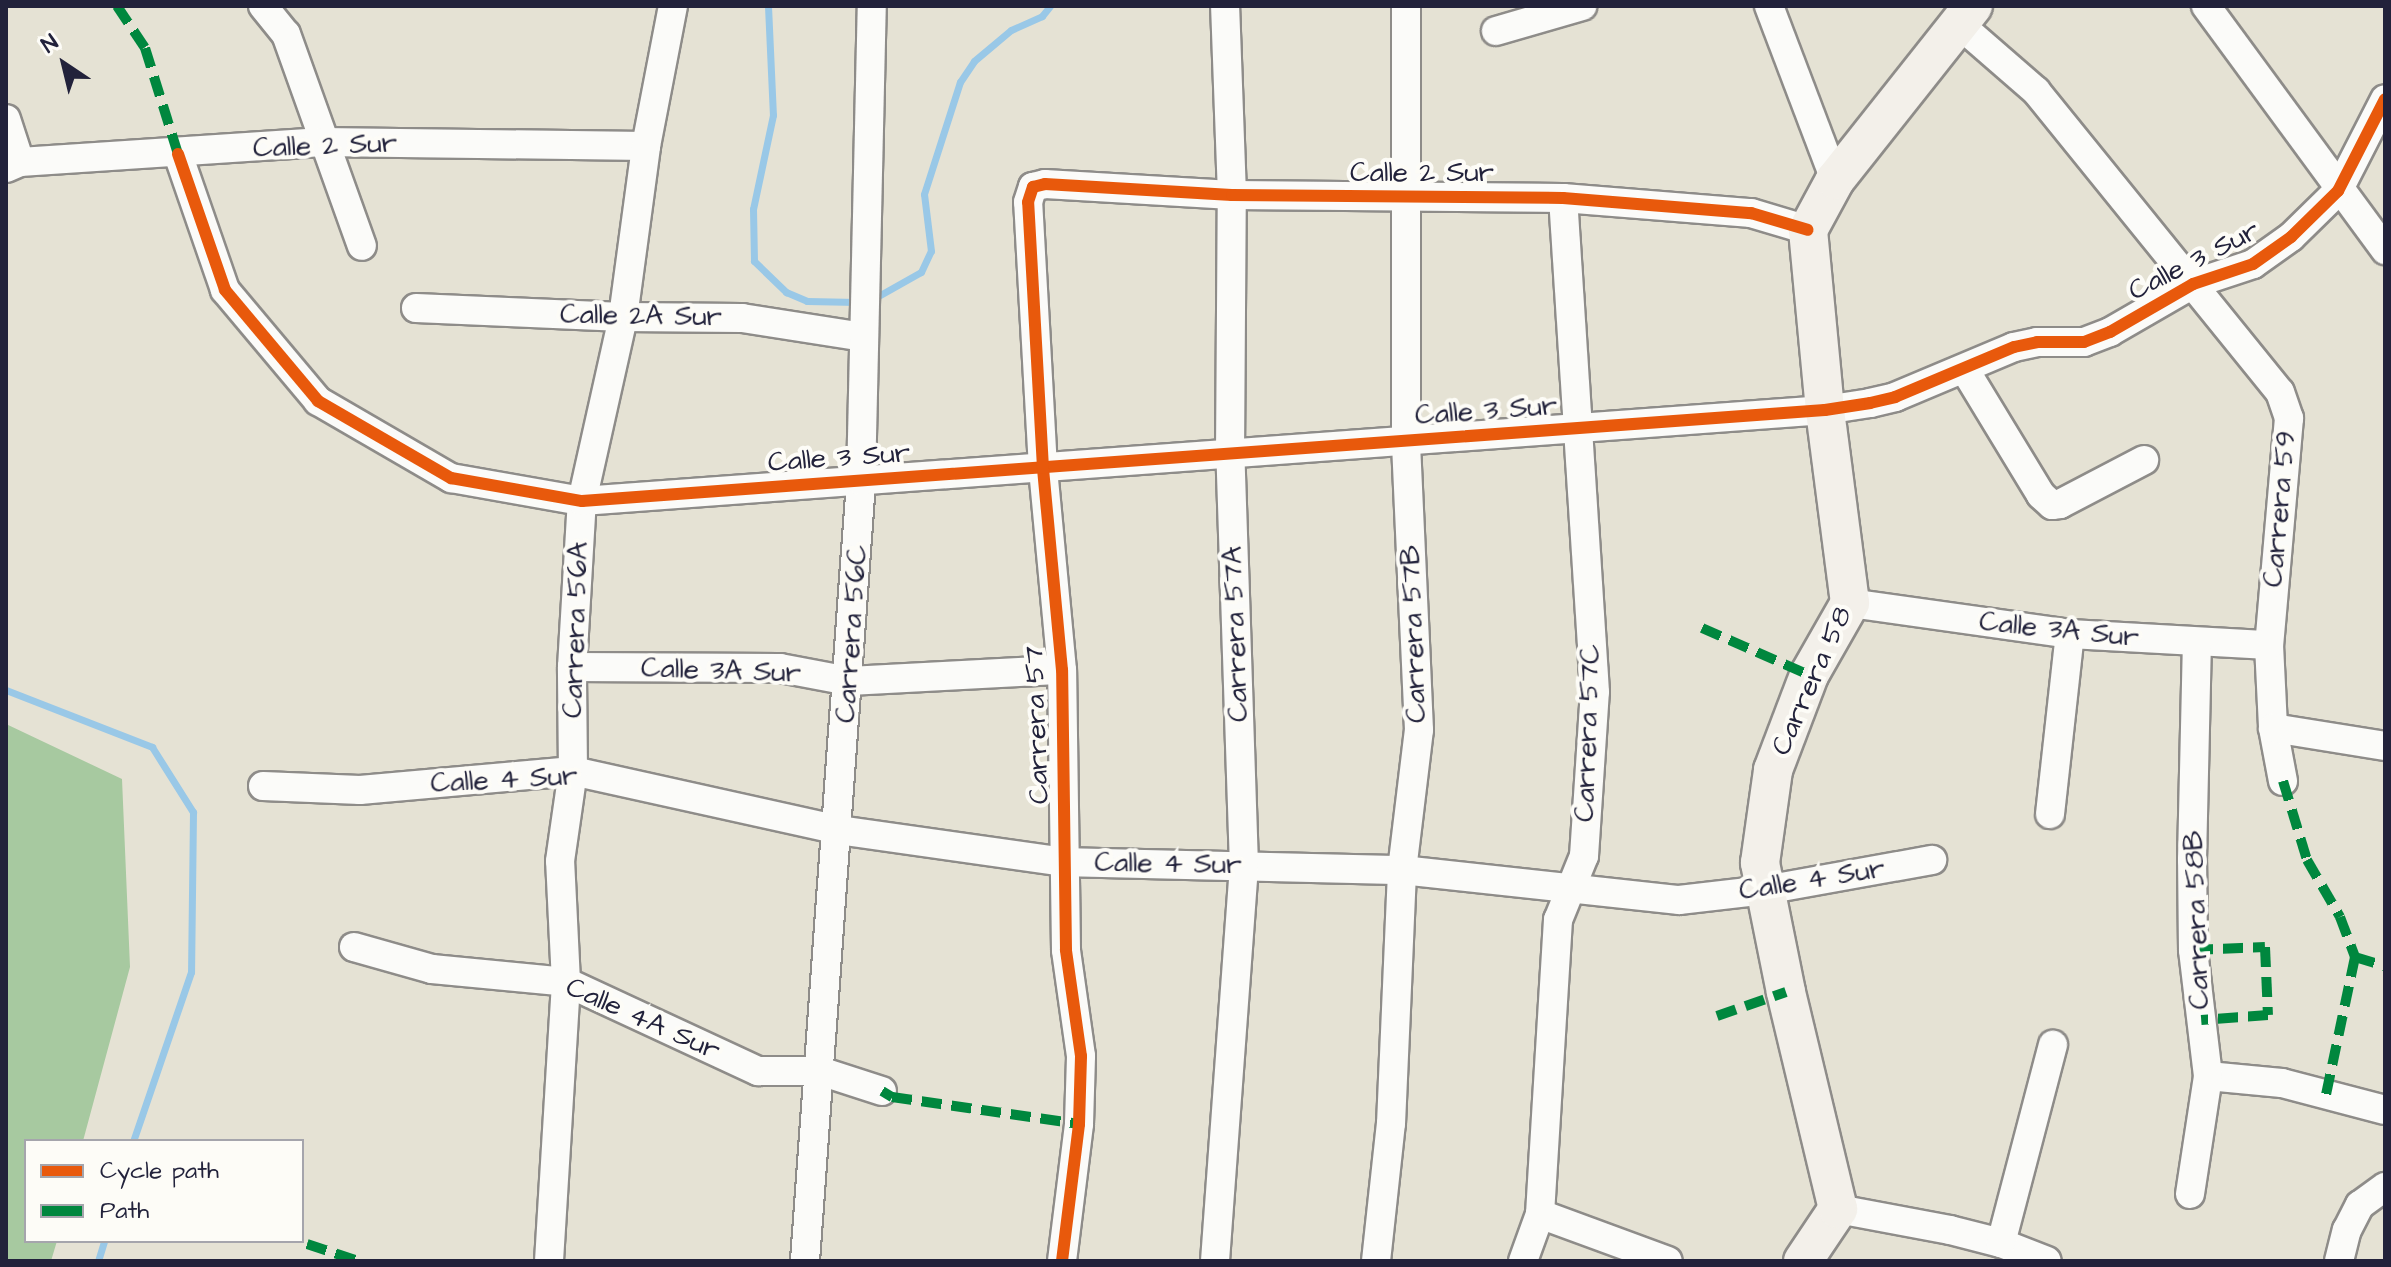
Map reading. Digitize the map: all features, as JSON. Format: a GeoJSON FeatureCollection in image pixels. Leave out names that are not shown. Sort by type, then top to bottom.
{"type":"FeatureCollection","features":[{"type":"Feature","properties":{"kind":"street"},"geometry":{"type":"LineString","coordinates":[[263,6],[286,34],[322,142],[362,246]]}},
{"type":"Feature","properties":{"kind":"street","name":"Carrera 56A"},"geometry":{"type":"LineString","coordinates":[[549,1261],[566,982],[560,861],[573,771],[572,667],[582,501],[623,317],[646,146],[673,6]]}},
{"type":"Feature","properties":{"kind":"street","name":"Carrera 56C"},"geometry":{"type":"LineString","coordinates":[[805,1261],[839,830],[861,481],[872,6]]}},
{"type":"Feature","properties":{"kind":"street","name":"Carrera 57A"},"geometry":{"type":"LineString","coordinates":[[1215,1261],[1244,866],[1230,454],[1232,195],[1225,6]]}},
{"type":"Feature","properties":{"kind":"street","name":"Carrera 57B"},"geometry":{"type":"LineString","coordinates":[[1376,1261],[1391,1124],[1402,870],[1419,730],[1406,441],[1406,6]]}},
{"type":"Feature","properties":{"kind":"street"},"geometry":{"type":"LineString","coordinates":[[1496,31],[1582,6]]}},
{"type":"Feature","properties":{"kind":"street"},"geometry":{"type":"LineString","coordinates":[[1769,6],[1835,180]]}},
{"type":"Feature","properties":{"kind":"street"},"geometry":{"type":"LineString","coordinates":[[2206,6],[2338,191],[2385,250]]}},
{"type":"Feature","properties":{"kind":"street"},"geometry":{"type":"LineString","coordinates":[[1808,230],[1835,180],[1966,15]]}},
{"type":"Feature","properties":{"kind":"street","name":"Carrera 59"},"geometry":{"type":"LineString","coordinates":[[1966,15],[2036,91],[2280,392],[2289,418],[2269,645],[2273,728],[2283,781]]}},
{"type":"Feature","properties":{"kind":"street","name":"Calle 3 Sur"},"geometry":{"type":"LineString","coordinates":[[178,154],[225,290],[318,401],[451,478],[582,501],[1825,410],[1895,397],[2014,347],[2037,342],[2084,342],[2110,332],[2193,284],[2253,264],[2291,237],[2338,191],[2385,99]]}},
{"type":"Feature","properties":{"kind":"street"},"geometry":{"type":"LineString","coordinates":[[6,119],[13,165]]}},
{"type":"Feature","properties":{"kind":"street","name":"Calle 2 Sur"},"geometry":{"type":"LineString","coordinates":[[13,165],[322,142],[646,146]]}},
{"type":"Feature","properties":{"kind":"street","name":"Calle 2 Sur"},"geometry":{"type":"LineString","coordinates":[[1033,187],[1045,184],[1232,195],[1563,198],[1751,213],[1808,230]]}},
{"type":"Feature","properties":{"kind":"street","name":"Carrera 57"},"geometry":{"type":"LineString","coordinates":[[1033,187],[1028,202],[1043,468],[1062,670],[1066,950],[1081,1056],[1079,1124],[1062,1261]]}},
{"type":"Feature","properties":{"kind":"street","name":"Carrera 57C"},"geometry":{"type":"LineString","coordinates":[[1523,1261],[1540,1214],[1558,920],[1584,856],[1595,692],[1563,198]]}},
{"type":"Feature","properties":{"kind":"street","name":"Carrera 58"},"geometry":{"type":"LineString","coordinates":[[1808,230],[1825,410],[1850,603],[1809,675],[1773,770],[1760,863],[1838,1209]]}},
{"type":"Feature","properties":{"kind":"street","name":"Calle 2A Sur"},"geometry":{"type":"LineString","coordinates":[[416,308],[623,317],[742,318],[864,337]]}},
{"type":"Feature","properties":{"kind":"street"},"geometry":{"type":"LineString","coordinates":[[1965,370],[2041,495],[2052,505],[2060,504],[2144,460]]}},
{"type":"Feature","properties":{"kind":"street","name":"Calle 3A Sur"},"geometry":{"type":"LineString","coordinates":[[1850,603],[2070,634],[2269,645]]}},
{"type":"Feature","properties":{"kind":"street"},"geometry":{"type":"LineString","coordinates":[[2050,814],[2070,634]]}},
{"type":"Feature","properties":{"kind":"street","name":"Carrera 58B"},"geometry":{"type":"LineString","coordinates":[[2190,1194],[2208,1076],[2193,935],[2197,643]]}},
{"type":"Feature","properties":{"kind":"street","name":"Calle 3A Sur"},"geometry":{"type":"LineString","coordinates":[[572,667],[780,668],[849,681],[1062,670]]}},
{"type":"Feature","properties":{"kind":"street"},"geometry":{"type":"LineString","coordinates":[[2273,728],[2385,746]]}},
{"type":"Feature","properties":{"kind":"street","name":"Calle 4 Sur"},"geometry":{"type":"LineString","coordinates":[[263,786],[360,790],[573,771],[839,830],[1064,862],[1402,870],[1569,891],[1679,900],[1765,890],[1932,860]]}},
{"type":"Feature","properties":{"kind":"street","name":"Calle 4A Sur"},"geometry":{"type":"LineString","coordinates":[[354,947],[432,969],[566,982],[758,1071],[820,1071],[882,1091]]}},
{"type":"Feature","properties":{"kind":"street"},"geometry":{"type":"LineString","coordinates":[[2001,1243],[2053,1045]]}},
{"type":"Feature","properties":{"kind":"street"},"geometry":{"type":"LineString","coordinates":[[2208,1076],[2282,1083],[2385,1110]]}},
{"type":"Feature","properties":{"kind":"street"},"geometry":{"type":"LineString","coordinates":[[2339,1261],[2347,1230],[2360,1205],[2385,1187]]}},
{"type":"Feature","properties":{"kind":"street"},"geometry":{"type":"LineString","coordinates":[[1803,1261],[1838,1209],[2001,1243],[2047,1261]]}},
{"type":"Feature","properties":{"kind":"street"},"geometry":{"type":"LineString","coordinates":[[1540,1214],[1668,1261]]}},
{"type":"Feature","properties":{"kind":"green space"},"geometry":{"type":"Polygon","coordinates":[[[6,724],[122,779],[130,967],[84,1139],[24,1139],[24,1243],[56,1243],[51,1261],[6,1261],[6,724]]]}},
{"type":"Feature","properties":{"kind":"waterway"},"geometry":{"type":"LineString","coordinates":[[768,6],[773,115],[753,209],[754,261],[786,292],[807,301],[857,302]]}},
{"type":"Feature","properties":{"kind":"waterway"},"geometry":{"type":"LineString","coordinates":[[873,299],[921,272],[931,251],[924,194],[960,82],[974,61],[1011,30],[1042,16],[1050,6]]}},
{"type":"Feature","properties":{"kind":"waterway"},"geometry":{"type":"LineString","coordinates":[[6,690],[152,747],[193,812],[191,972],[134,1139]]}},
{"type":"Feature","properties":{"kind":"waterway"},"geometry":{"type":"LineString","coordinates":[[98,1261],[103,1243]]}},
{"type":"Feature","properties":{"kind":"marked path"},"geometry":{"type":"LineString","coordinates":[[117,6],[145,48],[178,154]]}},
{"type":"Feature","properties":{"kind":"marked path"},"geometry":{"type":"LineString","coordinates":[[1702,628],[1809,675]]}},
{"type":"Feature","properties":{"kind":"marked path"},"geometry":{"type":"LineString","coordinates":[[2283,781],[2307,860],[2340,917],[2355,957],[2326,1095]]}},
{"type":"Feature","properties":{"kind":"marked path"},"geometry":{"type":"LineString","coordinates":[[2193,950],[2265,947],[2268,1015],[2201,1020]]}},
{"type":"Feature","properties":{"kind":"marked path"},"geometry":{"type":"LineString","coordinates":[[2355,957],[2385,966]]}},
{"type":"Feature","properties":{"kind":"marked path"},"geometry":{"type":"LineString","coordinates":[[1717,1016],[1786,992]]}},
{"type":"Feature","properties":{"kind":"marked path"},"geometry":{"type":"LineString","coordinates":[[882,1091],[892,1097],[1079,1124]]}},
{"type":"Feature","properties":{"kind":"marked path"},"geometry":{"type":"LineString","coordinates":[[307,1244],[358,1261]]}},
{"type":"Feature","properties":{"kind":"cycle path"},"geometry":{"type":"LineString","coordinates":[[178,154],[225,290],[318,401],[451,478],[582,501],[1825,410],[1870,403],[1895,397],[2014,347],[2037,342],[2084,342],[2110,332],[2193,284],[2253,264],[2291,237],[2338,191],[2385,99]]}},
{"type":"Feature","properties":{"kind":"cycle path"},"geometry":{"type":"LineString","coordinates":[[1062,1261],[1079,1124],[1081,1056],[1066,950],[1062,670],[1043,468],[1028,202],[1033,187],[1045,184],[1232,195],[1563,198],[1751,213],[1808,230]]}}]}
